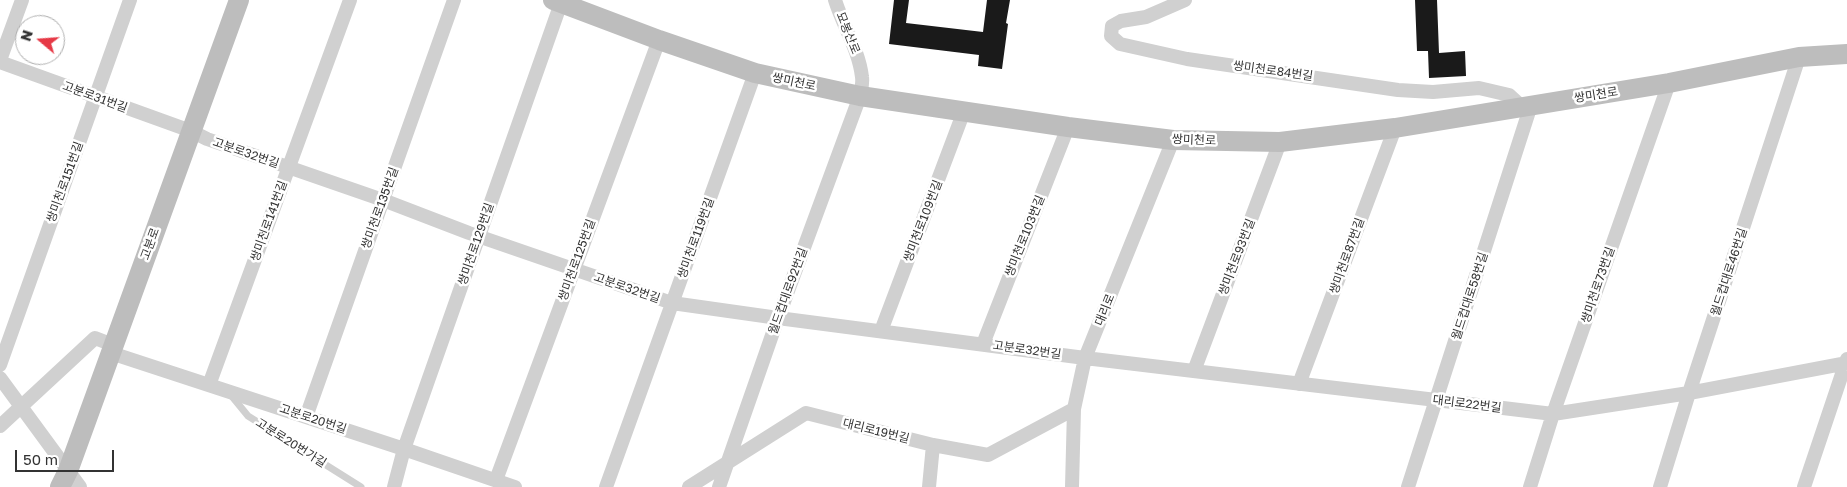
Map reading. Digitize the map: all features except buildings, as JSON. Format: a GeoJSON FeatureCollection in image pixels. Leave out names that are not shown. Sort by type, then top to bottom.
{"type":"FeatureCollection","features":[{"type":"Feature","properties":{"kind":"street"},"geometry":{"type":"LineString","coordinates":[[0,61],[22,0]]}},
{"type":"Feature","properties":{"kind":"street","name":"쌍미천로151번길"},"geometry":{"type":"LineString","coordinates":[[0,365],[130,0]]}},
{"type":"Feature","properties":{"kind":"street","name":"고분로"},"geometry":{"type":"LineString","coordinates":[[69,482],[112,349],[239,0]]}},
{"type":"Feature","properties":{"kind":"street","name":"쌍미천로141번길"},"geometry":{"type":"LineString","coordinates":[[209,385],[350,0]]}},
{"type":"Feature","properties":{"kind":"street","name":"쌍미천로135번길"},"geometry":{"type":"LineString","coordinates":[[306,417],[454,0]]}},
{"type":"Feature","properties":{"kind":"street","name":"묘봉산로"},"geometry":{"type":"LineString","coordinates":[[835,0],[840,17],[856,52],[862,78],[860,96]]}},
{"type":"Feature","properties":{"kind":"street","name":"쌍미천로84번길"},"geometry":{"type":"LineString","coordinates":[[1185,0],[1146,18],[1121,21],[1112,26],[1111,36],[1120,44],[1187,59],[1398,90],[1433,92],[1479,88],[1509,95],[1526,106]]}},
{"type":"Feature","properties":{"kind":"street","name":"쌍미천로"},"geometry":{"type":"LineString","coordinates":[[557,2],[755,73],[860,96],[1068,127],[1173,140],[1280,142],[1395,128],[1668,83],[1799,57],[1847,54]]}},
{"type":"Feature","properties":{"kind":"street","name":"쌍미천로129번길"},"geometry":{"type":"LineString","coordinates":[[394,487],[404,449],[479,236],[557,2]]}},
{"type":"Feature","properties":{"kind":"street","name":"쌍미천로125번길"},"geometry":{"type":"LineString","coordinates":[[496,480],[659,40]]}},
{"type":"Feature","properties":{"kind":"street","name":"월드컵대로46번길"},"geometry":{"type":"LineString","coordinates":[[1660,487],[1799,57]]}},
{"type":"Feature","properties":{"kind":"street","name":"고분로31번길"},"geometry":{"type":"LineString","coordinates":[[0,61],[191,131]]}},
{"type":"Feature","properties":{"kind":"street","name":"쌍미천로119번길"},"geometry":{"type":"LineString","coordinates":[[606,487],[755,73]]}},
{"type":"Feature","properties":{"kind":"street","name":"쌍미천로73번길"},"geometry":{"type":"LineString","coordinates":[[1530,487],[1553,414],[1668,83]]}},
{"type":"Feature","properties":{"kind":"street","name":"월드컵대로92번길"},"geometry":{"type":"LineString","coordinates":[[719,487],[778,318],[860,96]]}},
{"type":"Feature","properties":{"kind":"street","name":"월드컵대로58번길"},"geometry":{"type":"LineString","coordinates":[[1408,487],[1526,106]]}},
{"type":"Feature","properties":{"kind":"street","name":"쌍미천로109번길"},"geometry":{"type":"LineString","coordinates":[[881,332],[964,111]]}},
{"type":"Feature","properties":{"kind":"street","name":"쌍미천로103번길"},"geometry":{"type":"LineString","coordinates":[[982,344],[1068,127]]}},
{"type":"Feature","properties":{"kind":"street","name":"쌍미천로87번길"},"geometry":{"type":"LineString","coordinates":[[1299,384],[1395,128]]}},
{"type":"Feature","properties":{"kind":"street","name":"고분로32번길"},"geometry":{"type":"LineString","coordinates":[[191,131],[207,139],[672,303],[1085,358]]}},
{"type":"Feature","properties":{"kind":"street","name":"대리로"},"geometry":{"type":"LineString","coordinates":[[1072,487],[1074,409],[1085,358],[1173,140]]}},
{"type":"Feature","properties":{"kind":"street","name":"쌍미천로93번길"},"geometry":{"type":"LineString","coordinates":[[1194,371],[1280,142]]}},
{"type":"Feature","properties":{"kind":"street","name":"고분로20번길"},"geometry":{"type":"LineString","coordinates":[[21,406],[95,338],[112,349],[209,385],[515,487]]}},
{"type":"Feature","properties":{"kind":"street","name":"대리로22번길"},"geometry":{"type":"LineString","coordinates":[[1085,358],[1553,414],[1689,393],[1847,362]]}},
{"type":"Feature","properties":{"kind":"street"},"geometry":{"type":"LineString","coordinates":[[1804,487],[1847,362]]}},
{"type":"Feature","properties":{"kind":"street"},"geometry":{"type":"LineString","coordinates":[[0,378],[21,406],[69,482]]}},
{"type":"Feature","properties":{"kind":"street"},"geometry":{"type":"LineString","coordinates":[[0,426],[21,406]]}},
{"type":"Feature","properties":{"kind":"street","name":"대리로19번길"},"geometry":{"type":"LineString","coordinates":[[689,487],[806,413],[933,445],[988,455],[1074,409]]}},
{"type":"Feature","properties":{"kind":"street"},"geometry":{"type":"LineString","coordinates":[[929,487],[933,445]]}},
{"type":"Feature","properties":{"kind":"lane","name":"고분로20번가길"},"geometry":{"type":"LineString","coordinates":[[228,391],[248,416],[361,487]]}}]}
